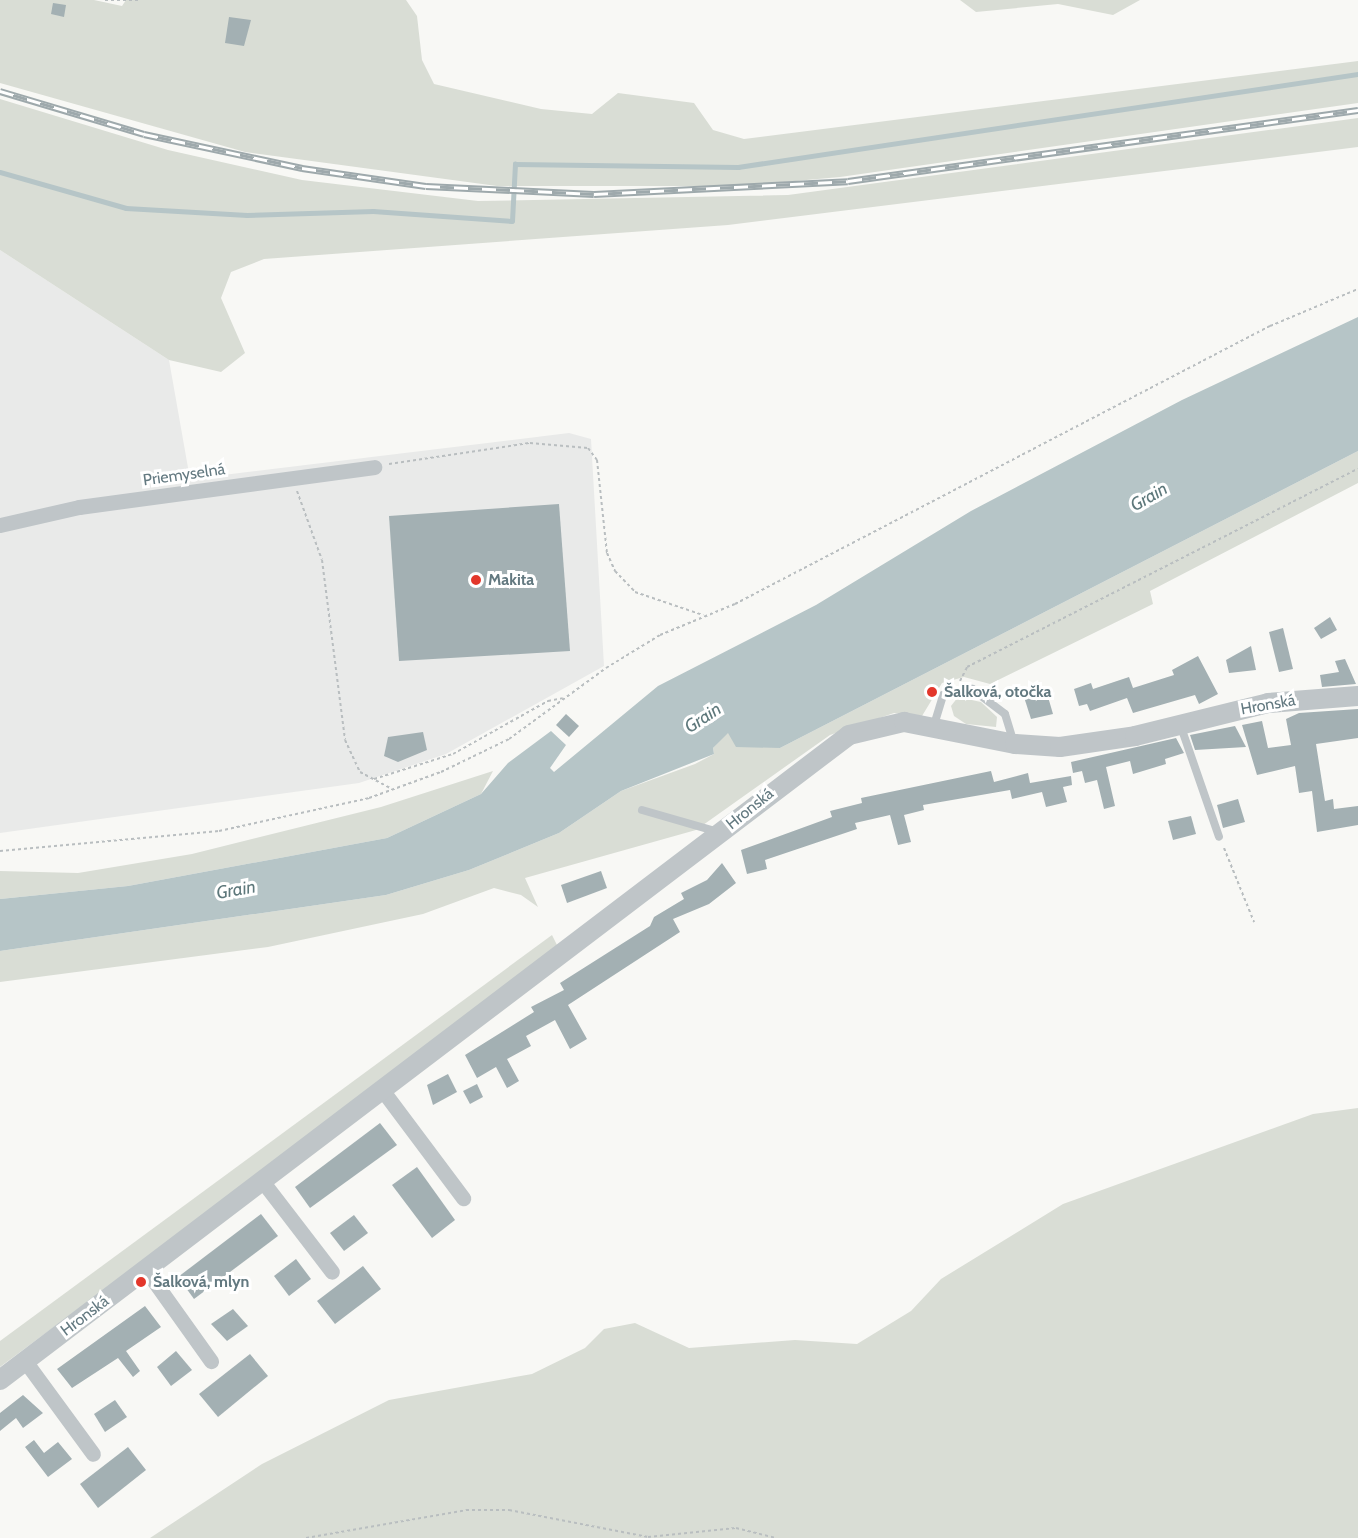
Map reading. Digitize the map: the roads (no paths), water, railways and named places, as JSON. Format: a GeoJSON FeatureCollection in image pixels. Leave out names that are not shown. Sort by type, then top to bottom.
{"type":"FeatureCollection","features":[{"type":"Feature","properties":{"kind":"street","name":"Priemyselná"},"geometry":{"type":"LineString","coordinates":[[0,525],[80,507],[374,466]]}},
{"type":"Feature","properties":{"kind":"street","name":"Hronská"},"geometry":{"type":"LineString","coordinates":[[0,1380],[849,735],[884,723],[934,725],[1015,744],[1093,744],[1268,703],[1358,696]]}},
{"type":"Feature","properties":{"kind":"street"},"geometry":{"type":"LineString","coordinates":[[383,1091],[463,1198]]}},
{"type":"Feature","properties":{"kind":"street"},"geometry":{"type":"LineString","coordinates":[[263,1182],[332,1272]]}},
{"type":"Feature","properties":{"kind":"street"},"geometry":{"type":"LineString","coordinates":[[146,1270],[211,1361]]}},
{"type":"Feature","properties":{"kind":"street"},"geometry":{"type":"LineString","coordinates":[[25,1361],[93,1454]]}},
{"type":"Feature","properties":{"kind":"lane"},"geometry":{"type":"LineString","coordinates":[[934,725],[943,695],[962,687],[994,702],[1015,744]]}},
{"type":"Feature","properties":{"kind":"lane"},"geometry":{"type":"LineString","coordinates":[[1180,725],[1219,837]]}},
{"type":"Feature","properties":{"kind":"lane"},"geometry":{"type":"LineString","coordinates":[[642,810],[720,833]]}},
{"type":"Feature","properties":{"kind":"water","name":"Grain"},"geometry":{"type":"Polygon","coordinates":[[[1358,317],[1358,451],[780,748],[736,747],[728,733],[713,748],[714,754],[621,791],[559,833],[469,870],[386,895],[0,951],[0,899],[128,886],[387,838],[481,794],[508,763],[551,731],[566,745],[550,768],[554,772],[658,686],[816,605],[971,511],[1182,400],[1358,317]]]}},
{"type":"Feature","properties":{"kind":"waterway"},"geometry":{"type":"LineString","coordinates":[[0,172],[126,208],[247,215],[373,211],[512,221],[515,164],[738,167],[1358,74]]}},
{"type":"Feature","properties":{"kind":"railway"},"geometry":{"type":"LineString","coordinates":[[0,91],[144,134],[302,168],[426,186],[594,194],[848,181],[1358,110]]}},
{"type":"Feature","properties":{"kind":"place","name":"Makita"},"geometry":{"type":"Point","coordinates":[476,580]}},
{"type":"Feature","properties":{"kind":"place","name":"Šalková, otočka"},"geometry":{"type":"Point","coordinates":[932,692]}},
{"type":"Feature","properties":{"kind":"place","name":"Šalková, mlyn"},"geometry":{"type":"Point","coordinates":[141,1282]}}]}
